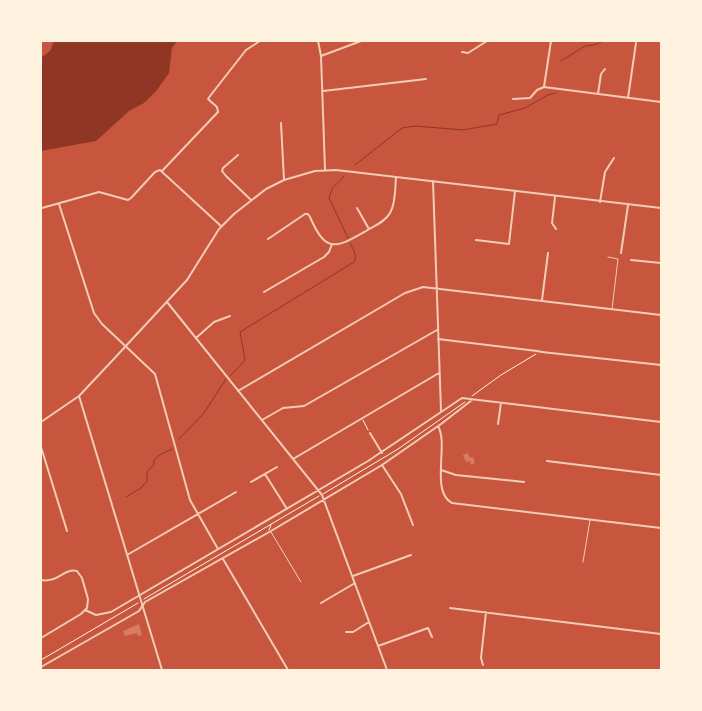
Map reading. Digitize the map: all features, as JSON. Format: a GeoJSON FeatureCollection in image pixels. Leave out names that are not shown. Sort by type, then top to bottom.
{"type":"FeatureCollection","features":[{"type":"Feature","properties":{"kind":"street"},"geometry":{"type":"LineString","coordinates":[[42,208],[99,192],[128,200],[131,198],[155,172],[162,171],[218,112],[217,107],[208,99],[246,50],[260,41]]}},
{"type":"Feature","properties":{"kind":"street"},"geometry":{"type":"LineString","coordinates":[[318,41],[322,56],[325,170]]}},
{"type":"Feature","properties":{"kind":"street"},"geometry":{"type":"LineString","coordinates":[[322,56],[361,41]]}},
{"type":"Feature","properties":{"kind":"street"},"geometry":{"type":"LineString","coordinates":[[462,52],[468,53],[487,41]]}},
{"type":"Feature","properties":{"kind":"street"},"geometry":{"type":"LineString","coordinates":[[544,87],[551,41]]}},
{"type":"Feature","properties":{"kind":"street"},"geometry":{"type":"LineString","coordinates":[[628,98],[636,43]]}},
{"type":"Feature","properties":{"kind":"street"},"geometry":{"type":"LineString","coordinates":[[598,94],[601,74],[605,69]]}},
{"type":"Feature","properties":{"kind":"street"},"geometry":{"type":"LineString","coordinates":[[323,91],[426,79]]}},
{"type":"Feature","properties":{"kind":"street"},"geometry":{"type":"LineString","coordinates":[[513,99],[530,98],[537,90],[544,87],[661,102]]}},
{"type":"Feature","properties":{"kind":"street"},"geometry":{"type":"LineString","coordinates":[[281,123],[284,180]]}},
{"type":"Feature","properties":{"kind":"street"},"geometry":{"type":"LineString","coordinates":[[238,155],[222,171],[251,200]]}},
{"type":"Feature","properties":{"kind":"street"},"geometry":{"type":"LineString","coordinates":[[600,202],[604,172],[614,158]]}},
{"type":"Feature","properties":{"kind":"street"},"geometry":{"type":"LineString","coordinates":[[41,422],[79,396],[167,302],[191,274],[221,226],[270,186],[284,180],[325,170],[433,181],[556,197],[661,208]]}},
{"type":"Feature","properties":{"kind":"street"},"geometry":{"type":"LineString","coordinates":[[162,171],[221,226]]}},
{"type":"Feature","properties":{"kind":"street"},"geometry":{"type":"LineString","coordinates":[[268,239],[301,216],[308,214],[321,237],[332,244],[344,244],[384,220],[391,212],[396,177]]}},
{"type":"Feature","properties":{"kind":"street"},"geometry":{"type":"LineString","coordinates":[[433,181],[435,288],[441,411]]}},
{"type":"Feature","properties":{"kind":"street"},"geometry":{"type":"LineString","coordinates":[[476,240],[509,244],[515,191]]}},
{"type":"Feature","properties":{"kind":"street"},"geometry":{"type":"LineString","coordinates":[[556,197],[552,222],[556,229]]}},
{"type":"Feature","properties":{"kind":"street"},"geometry":{"type":"LineString","coordinates":[[59,204],[91,308],[102,324],[146,364],[157,378],[186,489],[197,515],[218,549]]}},
{"type":"Feature","properties":{"kind":"street"},"geometry":{"type":"LineString","coordinates":[[621,253],[628,205]]}},
{"type":"Feature","properties":{"kind":"street"},"geometry":{"type":"LineString","coordinates":[[357,208],[369,229]]}},
{"type":"Feature","properties":{"kind":"street"},"geometry":{"type":"LineString","coordinates":[[264,292],[324,258],[330,252],[332,244]]}},
{"type":"Feature","properties":{"kind":"street"},"geometry":{"type":"LineString","coordinates":[[542,300],[548,253]]}},
{"type":"Feature","properties":{"kind":"street"},"geometry":{"type":"LineString","coordinates":[[631,260],[661,263]]}},
{"type":"Feature","properties":{"kind":"street"},"geometry":{"type":"LineString","coordinates":[[238,391],[405,294],[423,287],[661,315]]}},
{"type":"Feature","properties":{"kind":"street"},"geometry":{"type":"LineString","coordinates":[[167,302],[319,490],[324,499],[387,670]]}},
{"type":"Feature","properties":{"kind":"street"},"geometry":{"type":"LineString","coordinates":[[196,338],[214,322],[230,316]]}},
{"type":"Feature","properties":{"kind":"street"},"geometry":{"type":"LineString","coordinates":[[262,420],[283,408],[304,406],[437,330]]}},
{"type":"Feature","properties":{"kind":"street"},"geometry":{"type":"LineString","coordinates":[[438,339],[661,365]]}},
{"type":"Feature","properties":{"kind":"street"},"geometry":{"type":"LineString","coordinates":[[293,459],[439,373]]}},
{"type":"Feature","properties":{"kind":"street"},"geometry":{"type":"LineString","coordinates":[[79,396],[162,670]]}},
{"type":"Feature","properties":{"kind":"street"},"geometry":{"type":"LineString","coordinates":[[85,610],[96,615],[111,612],[382,453],[462,398],[661,422]]}},
{"type":"Feature","properties":{"kind":"street"},"geometry":{"type":"LineString","coordinates":[[41,667],[139,611],[145,602],[223,559],[382,465],[473,400]]}},
{"type":"Feature","properties":{"kind":"street"},"geometry":{"type":"LineString","coordinates":[[498,424],[501,402]]}},
{"type":"Feature","properties":{"kind":"street"},"geometry":{"type":"LineString","coordinates":[[438,426],[442,490],[447,500],[452,503],[661,528]]}},
{"type":"Feature","properties":{"kind":"street"},"geometry":{"type":"LineString","coordinates":[[370,433],[382,453]]}},
{"type":"Feature","properties":{"kind":"street"},"geometry":{"type":"LineString","coordinates":[[41,447],[67,531]]}},
{"type":"Feature","properties":{"kind":"street"},"geometry":{"type":"LineString","coordinates":[[548,461],[661,475]]}},
{"type":"Feature","properties":{"kind":"street"},"geometry":{"type":"LineString","coordinates":[[382,465],[401,494],[413,526]]}},
{"type":"Feature","properties":{"kind":"street"},"geometry":{"type":"LineString","coordinates":[[251,482],[277,467]]}},
{"type":"Feature","properties":{"kind":"street"},"geometry":{"type":"LineString","coordinates":[[441,470],[456,474],[524,482]]}},
{"type":"Feature","properties":{"kind":"street"},"geometry":{"type":"LineString","coordinates":[[265,474],[287,509]]}},
{"type":"Feature","properties":{"kind":"street"},"geometry":{"type":"LineString","coordinates":[[127,555],[236,492]]}},
{"type":"Feature","properties":{"kind":"street"},"geometry":{"type":"LineString","coordinates":[[353,576],[411,555]]}},
{"type":"Feature","properties":{"kind":"street"},"geometry":{"type":"LineString","coordinates":[[223,559],[288,670]]}},
{"type":"Feature","properties":{"kind":"street"},"geometry":{"type":"LineString","coordinates":[[41,580],[53,580],[68,571],[77,571],[82,578],[88,599],[88,606],[85,610],[41,638]]}},
{"type":"Feature","properties":{"kind":"street"},"geometry":{"type":"LineString","coordinates":[[321,603],[355,583]]}},
{"type":"Feature","properties":{"kind":"street"},"geometry":{"type":"LineString","coordinates":[[450,608],[661,634]]}},
{"type":"Feature","properties":{"kind":"street"},"geometry":{"type":"LineString","coordinates":[[483,665],[481,658],[486,612]]}},
{"type":"Feature","properties":{"kind":"street"},"geometry":{"type":"LineString","coordinates":[[346,632],[353,632],[369,622]]}},
{"type":"Feature","properties":{"kind":"street"},"geometry":{"type":"LineString","coordinates":[[378,646],[428,628],[432,637]]}},
{"type":"Feature","properties":{"kind":"lane"},"geometry":{"type":"LineString","coordinates":[[608,258],[618,259],[612,309]]}},
{"type":"Feature","properties":{"kind":"lane"},"geometry":{"type":"LineString","coordinates":[[583,562],[590,520]]}},
{"type":"Feature","properties":{"kind":"lane"},"geometry":{"type":"LineString","coordinates":[[271,531],[301,582]]}},
{"type":"Feature","properties":{"kind":"path"},"geometry":{"type":"LineString","coordinates":[[472,396],[501,375],[535,355],[537,351]]}},
{"type":"Feature","properties":{"kind":"path"},"geometry":{"type":"LineString","coordinates":[[325,493],[398,449],[466,400]]}},
{"type":"Feature","properties":{"kind":"path"},"geometry":{"type":"LineString","coordinates":[[362,418],[370,433]]}},
{"type":"Feature","properties":{"kind":"path"},"geometry":{"type":"LineString","coordinates":[[145,598],[320,496]]}},
{"type":"Feature","properties":{"kind":"path"},"geometry":{"type":"LineString","coordinates":[[41,660],[139,602]]}},
{"type":"Feature","properties":{"kind":"shaded area"},"geometry":{"type":"Polygon","coordinates":[[[54,41],[177,41],[172,48],[169,73],[157,90],[144,103],[129,111],[96,141],[41,151],[41,58],[50,51],[54,41]]]}},
{"type":"Feature","properties":{"kind":"building"},"geometry":{"type":"Polygon","coordinates":[[[468,453],[470,458],[473,457],[475,463],[471,465],[470,461],[467,462],[463,455],[468,453]]]}},
{"type":"Feature","properties":{"kind":"building"},"geometry":{"type":"Polygon","coordinates":[[[139,624],[142,635],[138,636],[137,633],[125,636],[123,631],[139,624]]]}},
{"type":"Feature","properties":{"kind":"waterway"},"geometry":{"type":"LineString","coordinates":[[561,61],[585,46],[594,45],[604,41]]}},
{"type":"Feature","properties":{"kind":"waterway"},"geometry":{"type":"LineString","coordinates":[[355,165],[402,128],[415,126],[463,130],[497,124],[499,115],[525,108],[548,95],[556,93]]}},
{"type":"Feature","properties":{"kind":"waterway"},"geometry":{"type":"LineString","coordinates":[[344,176],[332,189],[329,198],[348,238]]}},
{"type":"Feature","properties":{"kind":"waterway"},"geometry":{"type":"LineString","coordinates":[[230,376],[245,360],[240,332],[354,262],[354,250],[350,243]]}},
{"type":"Feature","properties":{"kind":"waterway"},"geometry":{"type":"LineString","coordinates":[[179,439],[204,413],[226,379]]}},
{"type":"Feature","properties":{"kind":"waterway"},"geometry":{"type":"LineString","coordinates":[[126,497],[141,488],[147,481],[147,472],[154,465],[154,460],[161,454],[172,449]]}}]}
